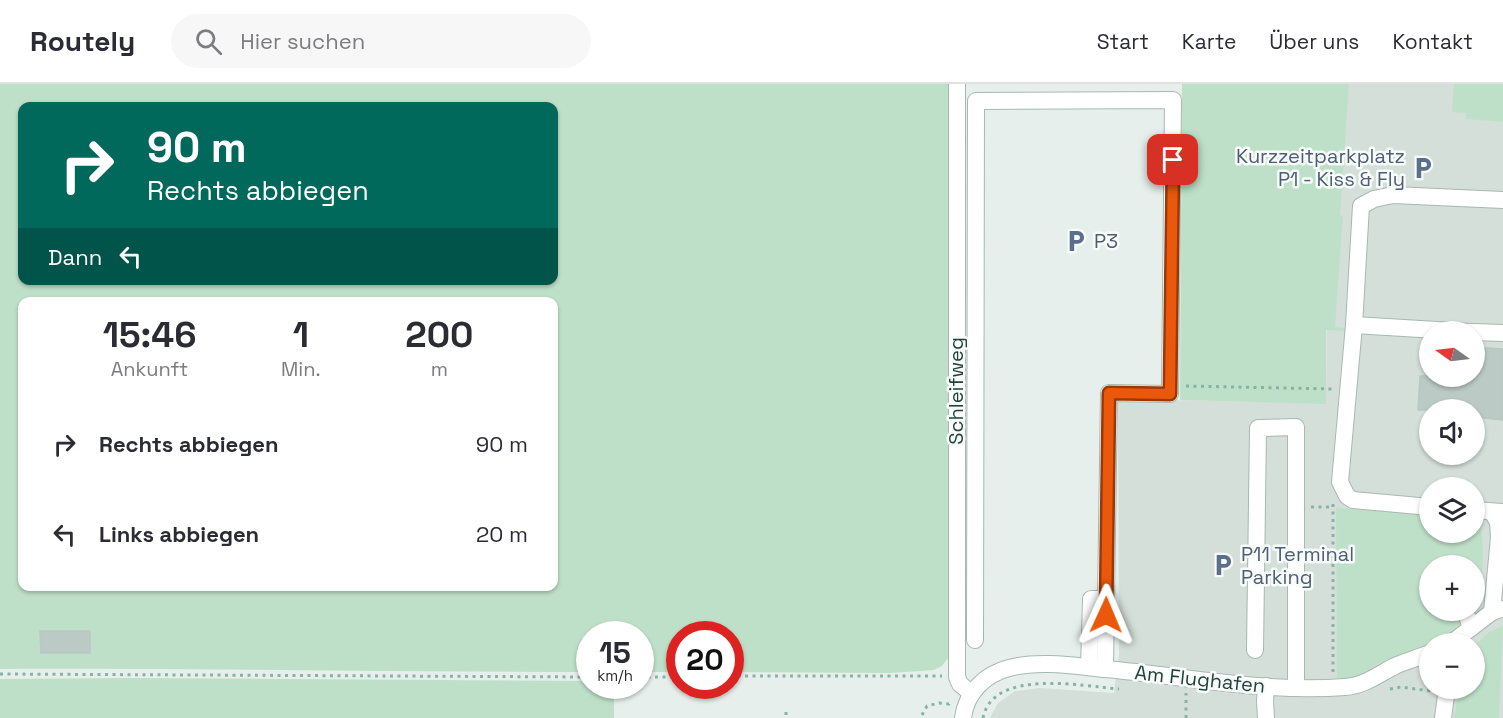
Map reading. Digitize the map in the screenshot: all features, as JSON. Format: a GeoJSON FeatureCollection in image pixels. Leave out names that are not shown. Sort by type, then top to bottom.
{"type":"FeatureCollection","features":[{"type":"Feature","properties":{"kind":"street","name":"Schleifweg"},"geometry":{"type":"LineString","coordinates":[[957,84],[957,677]]}},
{"type":"Feature","properties":{"kind":"street"},"geometry":{"type":"LineString","coordinates":[[975,640],[976,100],[1173,100],[1170,394],[1109,393],[1097,668]]}},
{"type":"Feature","properties":{"kind":"street"},"geometry":{"type":"LineString","coordinates":[[1419,506],[1353,500],[1344,491],[1340,482],[1354,326],[1361,206],[1374,198],[1392,195],[1503,200]]}},
{"type":"Feature","properties":{"kind":"street"},"geometry":{"type":"LineString","coordinates":[[1354,326],[1419,329]]}},
{"type":"Feature","properties":{"kind":"street"},"geometry":{"type":"LineString","coordinates":[[1485,332],[1503,333]]}},
{"type":"Feature","properties":{"kind":"street"},"geometry":{"type":"LineString","coordinates":[[1255,650],[1258,428],[1296,427],[1296,688]]}},
{"type":"Feature","properties":{"kind":"street"},"geometry":{"type":"LineString","coordinates":[[1464,633],[1498,610],[1497,512]]}},
{"type":"Feature","properties":{"kind":"street"},"geometry":{"type":"LineString","coordinates":[[1469,621],[1471,628]]}},
{"type":"Feature","properties":{"kind":"street","name":"Am Flughafen"},"geometry":{"type":"LineString","coordinates":[[971,693],[991,676],[1020,665],[1097,668],[1187,679],[1296,688],[1357,685],[1419,657]]}},
{"type":"Feature","properties":{"kind":"street"},"geometry":{"type":"LineString","coordinates":[[957,677],[960,684],[971,693],[963,718]]}},
{"type":"Feature","properties":{"kind":"street"},"geometry":{"type":"LineString","coordinates":[[1266,686],[1266,718]]}},
{"type":"Feature","properties":{"kind":"street"},"geometry":{"type":"LineString","coordinates":[[1443,699],[1443,718]]}},
{"type":"Feature","properties":{"kind":"path"},"geometry":{"type":"LineString","coordinates":[[1170,385],[1334,389]]}},
{"type":"Feature","properties":{"kind":"path"},"geometry":{"type":"LineString","coordinates":[[1296,507],[1333,507],[1333,680]]}},
{"type":"Feature","properties":{"kind":"path"},"geometry":{"type":"LineString","coordinates":[[0,674],[576,677]]}},
{"type":"Feature","properties":{"kind":"path"},"geometry":{"type":"LineString","coordinates":[[744,676],[957,677]]}},
{"type":"Feature","properties":{"kind":"path"},"geometry":{"type":"LineString","coordinates":[[1186,718],[1187,679]]}},
{"type":"Feature","properties":{"kind":"path"},"geometry":{"type":"LineString","coordinates":[[983,718],[990,702],[1002,692],[1016,686],[1039,684],[1128,689]]}},
{"type":"Feature","properties":{"kind":"path"},"geometry":{"type":"LineString","coordinates":[[1388,689],[1419,688]]}},
{"type":"Feature","properties":{"kind":"path"},"geometry":{"type":"LineString","coordinates":[[922,715],[927,706],[949,704],[952,697]]}},
{"type":"Feature","properties":{"kind":"path"},"geometry":{"type":"LineString","coordinates":[[786,712],[786,718]]}},
{"type":"Feature","properties":{"kind":"shaded area"},"geometry":{"type":"Polygon","coordinates":[[[1328,84],[1503,84],[1503,718],[990,718],[998,703],[1015,691],[1040,688],[1114,693],[1119,654],[1118,399],[1326,403],[1328,84]]]}},
{"type":"Feature","properties":{"kind":"green space"},"geometry":{"type":"Polygon","coordinates":[[[0,84],[951,84],[948,658],[942,666],[934,670],[890,673],[744,672],[744,621],[666,621],[666,672],[654,672],[654,621],[576,621],[576,672],[0,669],[0,84]]]}},
{"type":"Feature","properties":{"kind":"green space"},"geometry":{"type":"Polygon","coordinates":[[[1182,84],[1349,84],[1335,327],[1346,328],[1346,331],[1326,330],[1326,404],[1180,400],[1182,84]]]}},
{"type":"Feature","properties":{"kind":"green space"},"geometry":{"type":"Polygon","coordinates":[[[1454,84],[1503,84],[1503,122],[1466,119],[1466,113],[1452,112],[1454,84]]]}},
{"type":"Feature","properties":{"kind":"green space"},"geometry":{"type":"Polygon","coordinates":[[[1336,508],[1419,514],[1419,543],[1482,543],[1483,555],[1419,555],[1419,621],[1461,621],[1459,627],[1450,633],[1419,633],[1419,648],[1376,665],[1360,675],[1345,679],[1337,678],[1336,508]]]}},
{"type":"Feature","properties":{"kind":"green space"},"geometry":{"type":"Polygon","coordinates":[[[1503,626],[1499,718],[1454,718],[1457,699],[1485,699],[1485,636],[1503,626]]]}},
{"type":"Feature","properties":{"kind":"green space"},"geometry":{"type":"Polygon","coordinates":[[[0,679],[576,681],[576,699],[614,699],[614,718],[0,718],[0,679]]]}},
{"type":"Feature","properties":{"kind":"building"},"geometry":{"type":"Polygon","coordinates":[[[1485,348],[1503,349],[1503,420],[1485,418],[1485,399],[1419,399],[1418,410],[1419,387],[1485,387],[1485,348]]]}},
{"type":"Feature","properties":{"kind":"building"},"geometry":{"type":"Polygon","coordinates":[[[40,631],[90,631],[90,653],[41,653],[40,631]]]}},
{"type":"Feature","properties":{"kind":"place","name":"Kurzzeitparkplatz P1 - Kiss & Fly"},"geometry":{"type":"Point","coordinates":[1423,168]}},
{"type":"Feature","properties":{"kind":"place","name":"P3"},"geometry":{"type":"Point","coordinates":[1076,241]}},
{"type":"Feature","properties":{"kind":"place","name":"P11 Terminal Parking"},"geometry":{"type":"Point","coordinates":[1223,565]}},
{"type":"Feature","properties":{"kind":"route"},"geometry":{"type":"LineString","coordinates":[[1106,615],[1109,393],[1170,394],[1173,160]]}}]}
